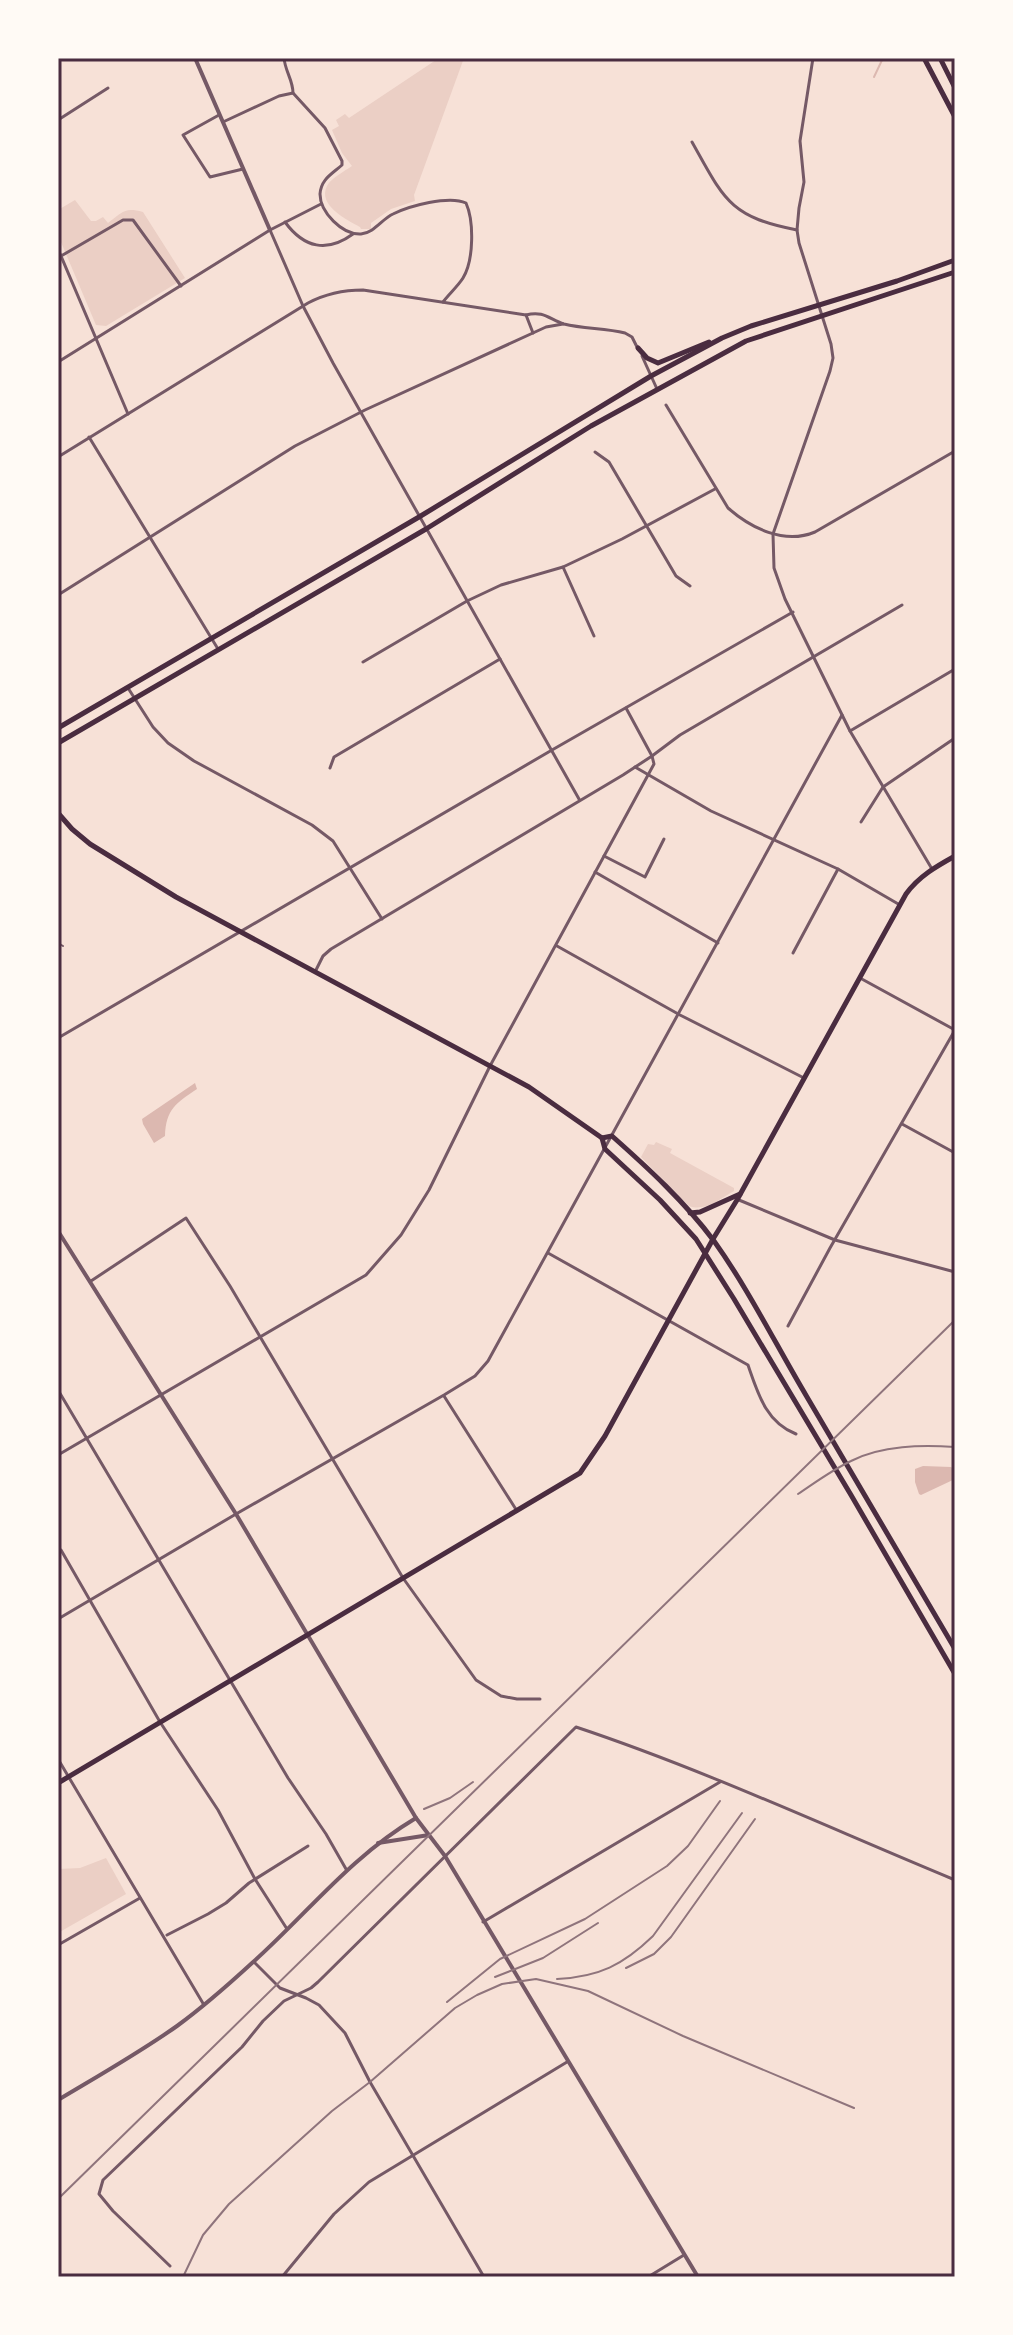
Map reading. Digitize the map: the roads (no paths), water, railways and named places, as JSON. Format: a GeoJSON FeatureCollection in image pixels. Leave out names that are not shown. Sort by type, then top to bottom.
{"type":"FeatureCollection","features":[{"type":"Feature","properties":{"kind":"main road"},"geometry":{"type":"LineString","coordinates":[[924,58],[955,117]]}},
{"type":"Feature","properties":{"kind":"main road"},"geometry":{"type":"LineString","coordinates":[[940,58],[955,88]]}},
{"type":"Feature","properties":{"kind":"main road"},"geometry":{"type":"LineString","coordinates":[[58,728],[419,517],[651,376],[722,338],[955,260]]}},
{"type":"Feature","properties":{"kind":"main road"},"geometry":{"type":"LineString","coordinates":[[58,743],[426,529],[550,451],[746,341],[955,272]]}},
{"type":"Feature","properties":{"kind":"main road"},"geometry":{"type":"LineString","coordinates":[[638,348],[651,362],[658,363],[722,338]]}},
{"type":"Feature","properties":{"kind":"main road"},"geometry":{"type":"LineString","coordinates":[[58,813],[72,829],[97,848],[176,897],[539,1093],[602,1138],[605,1149],[660,1200],[696,1239],[955,1674]]}},
{"type":"Feature","properties":{"kind":"main road"},"geometry":{"type":"LineString","coordinates":[[58,1783],[580,1473],[605,1436],[912,885],[955,856]]}},
{"type":"Feature","properties":{"kind":"main road"},"geometry":{"type":"LineString","coordinates":[[602,1138],[612,1136],[637,1158],[713,1239],[755,1303],[955,1649]]}},
{"type":"Feature","properties":{"kind":"main road"},"geometry":{"type":"LineString","coordinates":[[690,1213],[739,1197]]}},
{"type":"Feature","properties":{"kind":"street"},"geometry":{"type":"LineString","coordinates":[[195,58],[303,306],[360,413],[580,800]]}},
{"type":"Feature","properties":{"kind":"street"},"geometry":{"type":"LineString","coordinates":[[284,58],[293,93],[329,134],[342,161],[342,165],[322,184],[321,204],[337,225],[360,234],[371,231],[392,214],[409,207],[458,200],[466,203],[471,216],[471,244],[465,275],[443,302]]}},
{"type":"Feature","properties":{"kind":"street"},"geometry":{"type":"LineString","coordinates":[[813,58],[800,141],[804,182],[797,230],[833,358],[773,534],[774,568],[785,599],[850,731],[932,869]]}},
{"type":"Feature","properties":{"kind":"street"},"geometry":{"type":"LineString","coordinates":[[58,120],[108,88]]}},
{"type":"Feature","properties":{"kind":"street"},"geometry":{"type":"LineString","coordinates":[[223,122],[279,96],[293,93]]}},
{"type":"Feature","properties":{"kind":"street"},"geometry":{"type":"LineString","coordinates":[[219,115],[183,135],[210,177],[243,169]]}},
{"type":"Feature","properties":{"kind":"street"},"geometry":{"type":"LineString","coordinates":[[692,142],[714,181],[738,209],[768,224],[797,230]]}},
{"type":"Feature","properties":{"kind":"street"},"geometry":{"type":"LineString","coordinates":[[58,362],[270,230],[321,204]]}},
{"type":"Feature","properties":{"kind":"street"},"geometry":{"type":"LineString","coordinates":[[61,256],[123,220],[133,220],[181,286]]}},
{"type":"Feature","properties":{"kind":"street"},"geometry":{"type":"LineString","coordinates":[[285,222],[298,236],[324,247],[341,243],[354,232]]}},
{"type":"Feature","properties":{"kind":"street"},"geometry":{"type":"LineString","coordinates":[[58,249],[128,414]]}},
{"type":"Feature","properties":{"kind":"street"},"geometry":{"type":"LineString","coordinates":[[58,457],[323,296],[351,290],[526,315],[533,313],[552,317],[563,324]]}},
{"type":"Feature","properties":{"kind":"street"},"geometry":{"type":"LineString","coordinates":[[526,315],[533,333]]}},
{"type":"Feature","properties":{"kind":"street"},"geometry":{"type":"LineString","coordinates":[[58,595],[295,446],[553,325],[625,333],[632,337],[657,389]]}},
{"type":"Feature","properties":{"kind":"street"},"geometry":{"type":"LineString","coordinates":[[666,405],[728,508],[741,519],[773,534],[801,537],[815,532],[955,451]]}},
{"type":"Feature","properties":{"kind":"street"},"geometry":{"type":"LineString","coordinates":[[89,437],[218,650]]}},
{"type":"Feature","properties":{"kind":"street"},"geometry":{"type":"LineString","coordinates":[[595,452],[609,462],[676,576],[690,586]]}},
{"type":"Feature","properties":{"kind":"street"},"geometry":{"type":"LineString","coordinates":[[363,662],[467,601],[501,585],[563,567],[715,489]]}},
{"type":"Feature","properties":{"kind":"street"},"geometry":{"type":"LineString","coordinates":[[563,567],[594,636]]}},
{"type":"Feature","properties":{"kind":"street"},"geometry":{"type":"LineString","coordinates":[[315,972],[323,956],[331,949],[635,767],[680,735],[902,605]]}},
{"type":"Feature","properties":{"kind":"street"},"geometry":{"type":"LineString","coordinates":[[58,1038],[793,612]]}},
{"type":"Feature","properties":{"kind":"street"},"geometry":{"type":"LineString","coordinates":[[330,768],[334,757],[500,659]]}},
{"type":"Feature","properties":{"kind":"street"},"geometry":{"type":"LineString","coordinates":[[850,731],[955,669]]}},
{"type":"Feature","properties":{"kind":"street"},"geometry":{"type":"LineString","coordinates":[[128,688],[153,727],[168,743],[333,841],[382,919]]}},
{"type":"Feature","properties":{"kind":"street"},"geometry":{"type":"LineString","coordinates":[[58,1455],[366,1275],[401,1235],[429,1190],[490,1066],[654,764],[626,708]]}},
{"type":"Feature","properties":{"kind":"street"},"geometry":{"type":"LineString","coordinates":[[58,1619],[475,1376],[488,1361],[548,1253],[842,715]]}},
{"type":"Feature","properties":{"kind":"street"},"geometry":{"type":"LineString","coordinates":[[861,822],[883,787],[955,738]]}},
{"type":"Feature","properties":{"kind":"street"},"geometry":{"type":"LineString","coordinates":[[635,767],[711,811],[838,869],[900,905]]}},
{"type":"Feature","properties":{"kind":"street"},"geometry":{"type":"LineString","coordinates":[[604,856],[645,877],[664,839]]}},
{"type":"Feature","properties":{"kind":"street"},"geometry":{"type":"LineString","coordinates":[[793,953],[838,869]]}},
{"type":"Feature","properties":{"kind":"street"},"geometry":{"type":"LineString","coordinates":[[595,872],[718,943]]}},
{"type":"Feature","properties":{"kind":"street"},"geometry":{"type":"LineString","coordinates":[[557,946],[680,1015],[804,1078]]}},
{"type":"Feature","properties":{"kind":"street"},"geometry":{"type":"LineString","coordinates":[[788,1326],[955,1030],[860,978]]}},
{"type":"Feature","properties":{"kind":"street"},"geometry":{"type":"LineString","coordinates":[[902,1124],[955,1153]]}},
{"type":"Feature","properties":{"kind":"street"},"geometry":{"type":"LineString","coordinates":[[739,1197],[835,1240],[955,1272]]}},
{"type":"Feature","properties":{"kind":"street"},"geometry":{"type":"LineString","coordinates":[[91,1281],[186,1218],[403,1578],[480,1684],[501,1696],[540,1699]]}},
{"type":"Feature","properties":{"kind":"street"},"geometry":{"type":"LineString","coordinates":[[58,1231],[236,1514],[416,1818],[445,1856],[698,2277]]}},
{"type":"Feature","properties":{"kind":"street"},"geometry":{"type":"LineString","coordinates":[[548,1253],[748,1365],[761,1402],[781,1428],[796,1434]]}},
{"type":"Feature","properties":{"kind":"street"},"geometry":{"type":"LineString","coordinates":[[58,1390],[288,1778],[346,1869]]}},
{"type":"Feature","properties":{"kind":"street"},"geometry":{"type":"LineString","coordinates":[[444,1395],[517,1511]]}},
{"type":"Feature","properties":{"kind":"street"},"geometry":{"type":"LineString","coordinates":[[59,1548],[160,1722],[218,1810],[255,1879],[287,1929]]}},
{"type":"Feature","properties":{"kind":"street"},"geometry":{"type":"LineString","coordinates":[[170,2266],[99,2194],[103,2180],[242,2047],[284,2001],[318,1982],[576,1727],[720,1782],[955,1880]]}},
{"type":"Feature","properties":{"kind":"street"},"geometry":{"type":"LineString","coordinates":[[58,1759],[204,2005]]}},
{"type":"Feature","properties":{"kind":"street"},"geometry":{"type":"LineString","coordinates":[[483,1922],[720,1782]]}},
{"type":"Feature","properties":{"kind":"street"},"geometry":{"type":"LineString","coordinates":[[58,2100],[163,2035],[204,2005],[254,1962],[346,1869],[376,1844],[416,1818]]}},
{"type":"Feature","properties":{"kind":"street"},"geometry":{"type":"LineString","coordinates":[[376,1844],[429,1835]]}},
{"type":"Feature","properties":{"kind":"street"},"geometry":{"type":"LineString","coordinates":[[165,1936],[208,1914],[255,1879],[308,1846]]}},
{"type":"Feature","properties":{"kind":"street"},"geometry":{"type":"LineString","coordinates":[[58,1945],[140,1898]]}},
{"type":"Feature","properties":{"kind":"street"},"geometry":{"type":"LineString","coordinates":[[254,1962],[280,1988],[319,2005],[345,2033],[370,2082],[484,2277]]}},
{"type":"Feature","properties":{"kind":"street"},"geometry":{"type":"LineString","coordinates":[[282,2277],[334,2214],[369,2182],[568,2062]]}},
{"type":"Feature","properties":{"kind":"street"},"geometry":{"type":"LineString","coordinates":[[648,2277],[684,2255]]}},
{"type":"Feature","properties":{"kind":"lane"},"geometry":{"type":"LineString","coordinates":[[58,943],[63,946]]}},
{"type":"Feature","properties":{"kind":"waterway"},"geometry":{"type":"LineString","coordinates":[[874,77],[883,58]]}},
{"type":"Feature","properties":{"kind":"railway"},"geometry":{"type":"LineString","coordinates":[[58,2199],[955,1320]]}},
{"type":"Feature","properties":{"kind":"railway"},"geometry":{"type":"LineString","coordinates":[[798,1494],[844,1465],[876,1452],[916,1446],[955,1447]]}},
{"type":"Feature","properties":{"kind":"railway"},"geometry":{"type":"LineString","coordinates":[[424,1809],[450,1798],[473,1782]]}},
{"type":"Feature","properties":{"kind":"railway"},"geometry":{"type":"LineString","coordinates":[[447,2002],[500,1959],[585,1919],[667,1866],[688,1846],[720,1801]]}},
{"type":"Feature","properties":{"kind":"railway"},"geometry":{"type":"LineString","coordinates":[[557,1979],[586,1976],[610,1968],[642,1946],[653,1936],[742,1813]]}},
{"type":"Feature","properties":{"kind":"railway"},"geometry":{"type":"LineString","coordinates":[[626,1968],[654,1954],[671,1937],[755,1819]]}},
{"type":"Feature","properties":{"kind":"railway"},"geometry":{"type":"LineString","coordinates":[[495,1977],[543,1958],[598,1923]]}},
{"type":"Feature","properties":{"kind":"railway"},"geometry":{"type":"LineString","coordinates":[[183,2277],[203,2235],[229,2204],[332,2111],[455,2008],[502,1984],[536,1979],[588,1991],[683,2036],[854,2108]]}}]}
